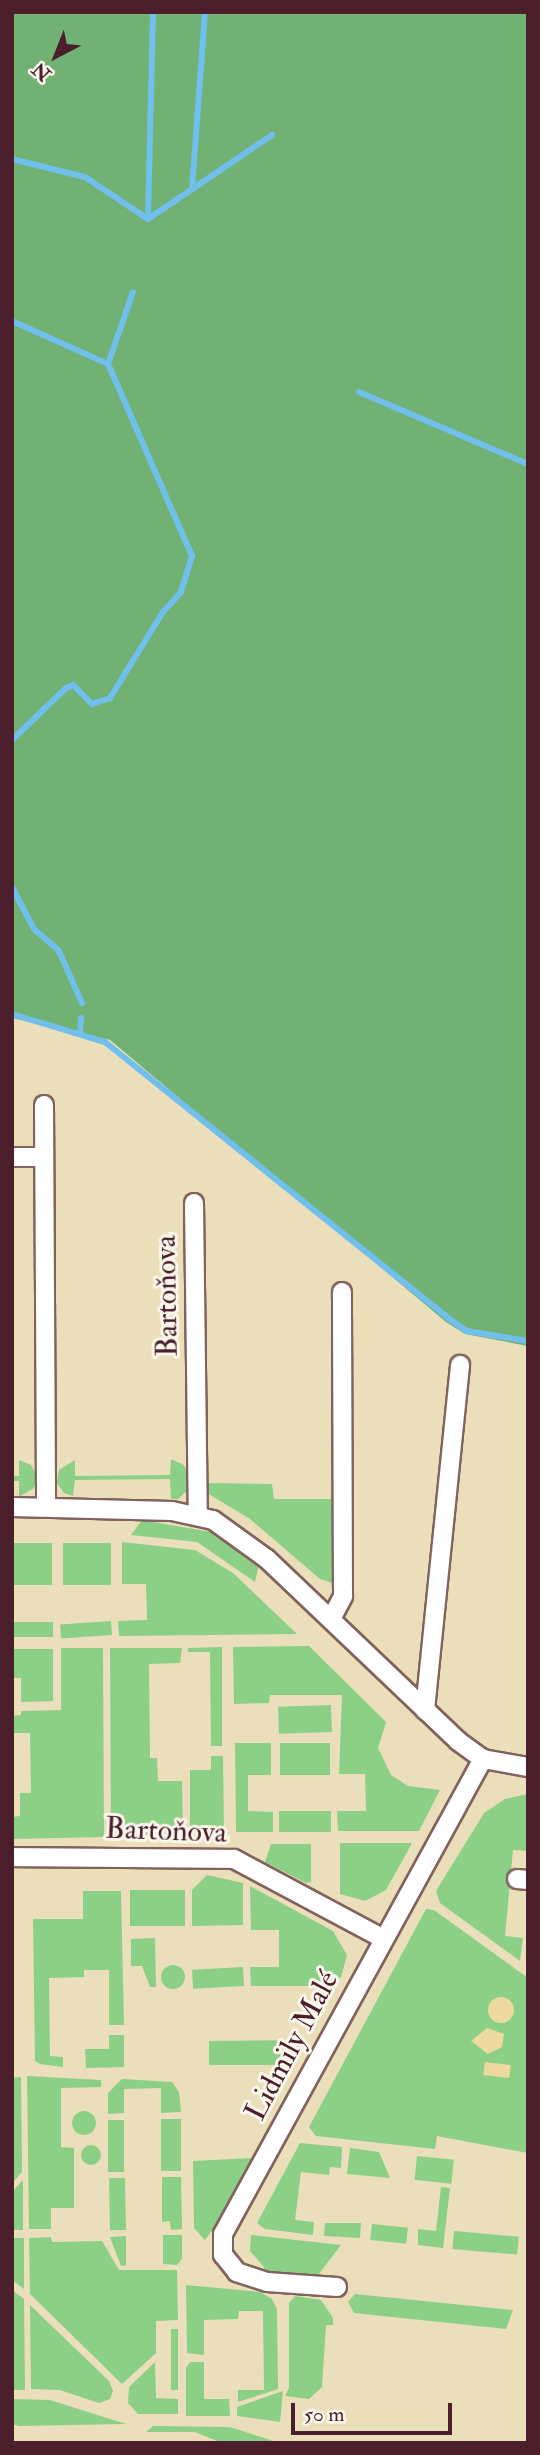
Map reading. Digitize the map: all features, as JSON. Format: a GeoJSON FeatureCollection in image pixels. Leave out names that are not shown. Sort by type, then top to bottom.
{"type":"FeatureCollection","features":[{"type":"Feature","properties":{"kind":"street"},"geometry":{"type":"LineString","coordinates":[[44,1105],[46,1507]]}},
{"type":"Feature","properties":{"kind":"street"},"geometry":{"type":"LineString","coordinates":[[12,1157],[44,1157]]}},
{"type":"Feature","properties":{"kind":"street","name":"Bartoňova"},"geometry":{"type":"LineString","coordinates":[[194,1203],[198,1514]]}},
{"type":"Feature","properties":{"kind":"street"},"geometry":{"type":"LineString","coordinates":[[331,1619],[343,1596],[342,1292]]}},
{"type":"Feature","properties":{"kind":"street"},"geometry":{"type":"LineString","coordinates":[[425,1710],[460,1365]]}},
{"type":"Feature","properties":{"kind":"street"},"geometry":{"type":"LineString","coordinates":[[12,1507],[198,1514],[245,1540],[425,1710],[483,1759],[528,1767]]}},
{"type":"Feature","properties":{"kind":"street","name":"Lidmily Malé"},"geometry":{"type":"LineString","coordinates":[[337,2287],[278,2284],[245,2276],[226,2262],[222,2240],[383,1938],[483,1759]]}},
{"type":"Feature","properties":{"kind":"street","name":"Bartoňova"},"geometry":{"type":"LineString","coordinates":[[12,1857],[234,1859],[383,1938]]}},
{"type":"Feature","properties":{"kind":"green space"},"geometry":{"type":"Polygon","coordinates":[[[12,12],[528,12],[528,1346],[465,1334],[446,1322],[110,1040],[12,1018],[12,12]]]}},
{"type":"Feature","properties":{"kind":"green space"},"geometry":{"type":"Polygon","coordinates":[[[171,1459],[184,1465],[190,1477],[188,1490],[178,1499],[171,1499],[170,1479],[75,1480],[73,1496],[64,1493],[57,1483],[59,1470],[75,1460],[75,1476],[170,1475],[171,1459]]]}},
{"type":"Feature","properties":{"kind":"green space"},"geometry":{"type":"Polygon","coordinates":[[[19,1460],[31,1465],[37,1476],[34,1488],[19,1497],[19,1481],[12,1481],[12,1476],[19,1476],[19,1460]]]}},
{"type":"Feature","properties":{"kind":"green space"},"geometry":{"type":"Polygon","coordinates":[[[207,1483],[272,1484],[274,1499],[337,1499],[335,1584],[320,1579],[250,1519],[207,1493],[207,1483]]]}},
{"type":"Feature","properties":{"kind":"green space"},"geometry":{"type":"Polygon","coordinates":[[[142,1520],[211,1532],[259,1564],[255,1582],[197,1542],[131,1535],[142,1520]]]}},
{"type":"Feature","properties":{"kind":"green space"},"geometry":{"type":"Polygon","coordinates":[[[122,1542],[195,1550],[233,1573],[297,1634],[119,1636],[118,1621],[147,1620],[146,1584],[122,1584],[122,1542]]]}},
{"type":"Feature","properties":{"kind":"green space"},"geometry":{"type":"Polygon","coordinates":[[[12,1543],[52,1543],[52,1585],[12,1585],[12,1543]]]}},
{"type":"Feature","properties":{"kind":"green space"},"geometry":{"type":"Polygon","coordinates":[[[63,1543],[111,1543],[111,1585],[63,1585],[63,1543]]]}},
{"type":"Feature","properties":{"kind":"green space"},"geometry":{"type":"Polygon","coordinates":[[[111,1621],[112,1635],[61,1639],[60,1625],[111,1621]]]}},
{"type":"Feature","properties":{"kind":"green space"},"geometry":{"type":"Polygon","coordinates":[[[12,1622],[53,1622],[53,1637],[12,1637],[12,1622]]]}},
{"type":"Feature","properties":{"kind":"green space"},"geometry":{"type":"Polygon","coordinates":[[[309,1646],[386,1722],[378,1748],[391,1775],[408,1786],[440,1790],[419,1831],[338,1831],[337,1811],[366,1811],[365,1774],[339,1774],[342,1695],[270,1695],[269,1703],[234,1704],[233,1647],[309,1646]]]}},
{"type":"Feature","properties":{"kind":"green space"},"geometry":{"type":"Polygon","coordinates":[[[222,1647],[222,1746],[211,1746],[210,1652],[188,1652],[188,1648],[222,1647]]]}},
{"type":"Feature","properties":{"kind":"green space"},"geometry":{"type":"Polygon","coordinates":[[[61,1648],[103,1648],[104,1837],[12,1839],[12,1817],[20,1816],[20,1793],[31,1793],[30,1733],[12,1733],[12,1716],[21,1715],[21,1711],[61,1710],[61,1648]]]}},
{"type":"Feature","properties":{"kind":"green space"},"geometry":{"type":"Polygon","coordinates":[[[110,1648],[182,1648],[180,1663],[149,1664],[150,1758],[157,1758],[158,1781],[182,1781],[183,1832],[111,1837],[110,1648]]]}},
{"type":"Feature","properties":{"kind":"green space"},"geometry":{"type":"Polygon","coordinates":[[[12,1649],[53,1649],[53,1701],[21,1702],[21,1678],[12,1678],[12,1649]]]}},
{"type":"Feature","properties":{"kind":"green space"},"geometry":{"type":"Polygon","coordinates":[[[331,1705],[332,1732],[279,1734],[278,1707],[331,1705]]]}},
{"type":"Feature","properties":{"kind":"green space"},"geometry":{"type":"Polygon","coordinates":[[[235,1743],[271,1743],[271,1775],[248,1775],[248,1811],[273,1812],[273,1832],[236,1832],[235,1743]]]}},
{"type":"Feature","properties":{"kind":"green space"},"geometry":{"type":"Polygon","coordinates":[[[280,1743],[330,1743],[330,1775],[280,1775],[280,1743]]]}},
{"type":"Feature","properties":{"kind":"green space"},"geometry":{"type":"Polygon","coordinates":[[[211,1756],[223,1756],[224,1832],[190,1832],[190,1770],[211,1770],[211,1756]]]}},
{"type":"Feature","properties":{"kind":"green space"},"geometry":{"type":"Polygon","coordinates":[[[528,1794],[528,1851],[513,1850],[505,1936],[523,1938],[520,1961],[440,1903],[436,1891],[484,1813],[505,1799],[528,1794]]]}},
{"type":"Feature","properties":{"kind":"green space"},"geometry":{"type":"Polygon","coordinates":[[[279,1811],[331,1811],[331,1832],[279,1832],[279,1811]]]}},
{"type":"Feature","properties":{"kind":"green space"},"geometry":{"type":"Polygon","coordinates":[[[340,1843],[411,1845],[386,1890],[365,1901],[340,1894],[340,1843]]]}},
{"type":"Feature","properties":{"kind":"green space"},"geometry":{"type":"Polygon","coordinates":[[[271,1844],[311,1844],[311,1882],[306,1883],[265,1862],[271,1844]]]}},
{"type":"Feature","properties":{"kind":"green space"},"geometry":{"type":"Polygon","coordinates":[[[207,1875],[243,1883],[243,1925],[192,1926],[192,1890],[207,1875]]]}},
{"type":"Feature","properties":{"kind":"green space"},"geometry":{"type":"Polygon","coordinates":[[[250,1886],[333,1931],[347,1955],[341,1977],[321,1986],[251,1986],[250,1967],[279,1967],[279,1930],[251,1930],[250,1886]]]}},
{"type":"Feature","properties":{"kind":"green space"},"geometry":{"type":"Polygon","coordinates":[[[130,1890],[185,1890],[185,1926],[130,1926],[130,1890]]]}},
{"type":"Feature","properties":{"kind":"green space"},"geometry":{"type":"Polygon","coordinates":[[[83,1891],[121,1891],[124,2025],[109,2025],[109,1970],[84,1970],[84,1977],[49,1978],[50,2056],[63,2057],[63,2067],[40,2064],[35,2061],[33,1919],[83,1919],[83,1891]]]}},
{"type":"Feature","properties":{"kind":"green space"},"geometry":{"type":"Polygon","coordinates":[[[426,1909],[434,1910],[528,1978],[528,2153],[437,2136],[435,2149],[316,2136],[309,2127],[426,1909]]]}},
{"type":"Feature","properties":{"kind":"green space"},"geometry":{"type":"Polygon","coordinates":[[[155,1938],[156,1987],[150,1987],[142,1966],[131,1966],[131,1939],[155,1938]]]}},
{"type":"Feature","properties":{"kind":"green space"},"geometry":{"type":"Polygon","coordinates":[[[173,1965],[184,1972],[185,1977],[178,1988],[173,1989],[162,1982],[161,1977],[168,1966],[173,1965]]]}},
{"type":"Feature","properties":{"kind":"green space"},"geometry":{"type":"Polygon","coordinates":[[[243,1967],[244,1986],[193,1989],[192,1970],[243,1967]]]}},
{"type":"Feature","properties":{"kind":"green space"},"geometry":{"type":"Polygon","coordinates":[[[109,2035],[124,2035],[124,2067],[86,2068],[85,2049],[109,2049],[109,2035]]]}},
{"type":"Feature","properties":{"kind":"green space"},"geometry":{"type":"Polygon","coordinates":[[[306,2040],[293,2065],[209,2065],[209,2041],[306,2040]]]}},
{"type":"Feature","properties":{"kind":"green space"},"geometry":{"type":"Polygon","coordinates":[[[27,2076],[101,2080],[101,2087],[61,2088],[61,2147],[74,2148],[74,2208],[51,2208],[51,2229],[29,2229],[27,2076]]]}},
{"type":"Feature","properties":{"kind":"green space"},"geometry":{"type":"Polygon","coordinates":[[[21,2077],[22,2172],[12,2183],[12,2078],[21,2077]]]}},
{"type":"Feature","properties":{"kind":"green space"},"geometry":{"type":"Polygon","coordinates":[[[122,2079],[172,2082],[179,2092],[181,2112],[161,2113],[161,2088],[124,2089],[124,2113],[108,2114],[108,2093],[122,2079]]]}},
{"type":"Feature","properties":{"kind":"green space"},"geometry":{"type":"Polygon","coordinates":[[[84,2111],[93,2114],[96,2123],[93,2132],[84,2135],[75,2132],[72,2123],[75,2114],[84,2111]]]}},
{"type":"Feature","properties":{"kind":"green space"},"geometry":{"type":"Polygon","coordinates":[[[161,2119],[181,2119],[181,2171],[161,2171],[161,2119]]]}},
{"type":"Feature","properties":{"kind":"green space"},"geometry":{"type":"Polygon","coordinates":[[[108,2120],[124,2120],[124,2172],[108,2172],[108,2120]]]}},
{"type":"Feature","properties":{"kind":"green space"},"geometry":{"type":"Polygon","coordinates":[[[300,2143],[342,2147],[341,2168],[330,2167],[329,2175],[301,2172],[295,2220],[314,2222],[313,2235],[265,2229],[257,2223],[300,2143]]]}},
{"type":"Feature","properties":{"kind":"green space"},"geometry":{"type":"Polygon","coordinates":[[[91,2145],[98,2148],[101,2155],[98,2162],[91,2165],[84,2162],[81,2155],[84,2148],[91,2145]]]}},
{"type":"Feature","properties":{"kind":"green space"},"geometry":{"type":"Polygon","coordinates":[[[350,2148],[379,2152],[390,2178],[347,2174],[350,2148]]]}},
{"type":"Feature","properties":{"kind":"green space"},"geometry":{"type":"Polygon","coordinates":[[[417,2156],[454,2160],[451,2184],[414,2180],[417,2156]]]}},
{"type":"Feature","properties":{"kind":"green space"},"geometry":{"type":"Polygon","coordinates":[[[253,2158],[226,2212],[205,2240],[194,2228],[193,2161],[253,2158]]]}},
{"type":"Feature","properties":{"kind":"green space"},"geometry":{"type":"Polygon","coordinates":[[[162,2177],[181,2177],[182,2229],[171,2230],[170,2221],[162,2222],[162,2177]]]}},
{"type":"Feature","properties":{"kind":"green space"},"geometry":{"type":"Polygon","coordinates":[[[109,2178],[125,2178],[126,2230],[110,2230],[109,2178]]]}},
{"type":"Feature","properties":{"kind":"green space"},"geometry":{"type":"Polygon","coordinates":[[[23,2180],[23,2230],[12,2230],[12,2192],[23,2180]]]}},
{"type":"Feature","properties":{"kind":"green space"},"geometry":{"type":"Polygon","coordinates":[[[441,2187],[450,2188],[443,2248],[418,2245],[418,2229],[436,2231],[441,2187]]]}},
{"type":"Feature","properties":{"kind":"green space"},"geometry":{"type":"Polygon","coordinates":[[[325,2223],[361,2223],[360,2238],[324,2236],[325,2223]]]}},
{"type":"Feature","properties":{"kind":"green space"},"geometry":{"type":"Polygon","coordinates":[[[372,2224],[408,2228],[406,2244],[370,2240],[372,2224]]]}},
{"type":"Feature","properties":{"kind":"green space"},"geometry":{"type":"Polygon","coordinates":[[[454,2231],[519,2237],[517,2255],[452,2249],[454,2231]]]}},
{"type":"Feature","properties":{"kind":"green space"},"geometry":{"type":"Polygon","coordinates":[[[163,2235],[182,2235],[182,2259],[177,2265],[163,2264],[163,2235]]]}},
{"type":"Feature","properties":{"kind":"green space"},"geometry":{"type":"Polygon","coordinates":[[[251,2235],[341,2245],[315,2279],[263,2273],[264,2267],[250,2251],[251,2235]]]}},
{"type":"Feature","properties":{"kind":"green space"},"geometry":{"type":"Polygon","coordinates":[[[126,2236],[126,2265],[121,2266],[110,2237],[126,2236]]]}},
{"type":"Feature","properties":{"kind":"green space"},"geometry":{"type":"Polygon","coordinates":[[[51,2237],[52,2242],[102,2241],[119,2270],[177,2270],[178,2320],[156,2321],[156,2353],[122,2384],[30,2294],[29,2238],[51,2237]]]}},
{"type":"Feature","properties":{"kind":"green space"},"geometry":{"type":"Polygon","coordinates":[[[12,2238],[24,2238],[24,2289],[12,2280],[12,2238]]]}},
{"type":"Feature","properties":{"kind":"green space"},"geometry":{"type":"Polygon","coordinates":[[[186,2285],[260,2292],[272,2299],[277,2309],[278,2389],[238,2402],[238,2390],[264,2390],[263,2311],[239,2311],[238,2319],[204,2320],[204,2355],[187,2353],[186,2285]]]}},
{"type":"Feature","properties":{"kind":"green space"},"geometry":{"type":"Polygon","coordinates":[[[12,2290],[24,2299],[25,2390],[12,2390],[12,2290]]]}},
{"type":"Feature","properties":{"kind":"green space"},"geometry":{"type":"Polygon","coordinates":[[[355,2294],[513,2310],[506,2329],[354,2313],[348,2302],[355,2294]]]}},
{"type":"Feature","properties":{"kind":"green space"},"geometry":{"type":"Polygon","coordinates":[[[295,2296],[321,2300],[333,2318],[333,2325],[326,2325],[322,2387],[309,2399],[285,2396],[289,2388],[289,2303],[295,2296]]]}},
{"type":"Feature","properties":{"kind":"green space"},"geometry":{"type":"Polygon","coordinates":[[[30,2305],[109,2381],[113,2391],[110,2399],[99,2403],[60,2390],[31,2389],[30,2305]]]}},
{"type":"Feature","properties":{"kind":"green space"},"geometry":{"type":"Polygon","coordinates":[[[171,2329],[178,2329],[178,2390],[171,2390],[171,2329]]]}},
{"type":"Feature","properties":{"kind":"green space"},"geometry":{"type":"Polygon","coordinates":[[[155,2362],[156,2398],[178,2399],[178,2414],[138,2414],[128,2403],[129,2387],[155,2362]]]}},
{"type":"Feature","properties":{"kind":"green space"},"geometry":{"type":"Polygon","coordinates":[[[190,2362],[204,2362],[204,2399],[229,2399],[230,2416],[186,2416],[186,2368],[190,2362]]]}},
{"type":"Feature","properties":{"kind":"green space"},"geometry":{"type":"Polygon","coordinates":[[[283,2391],[280,2422],[237,2416],[237,2407],[283,2391]]]}},
{"type":"Feature","properties":{"kind":"green space"},"geometry":{"type":"Polygon","coordinates":[[[12,2399],[50,2400],[126,2424],[19,2426],[12,2424],[12,2399]]]}},
{"type":"Feature","properties":{"kind":"green space"},"geometry":{"type":"Polygon","coordinates":[[[153,2426],[230,2427],[279,2443],[222,2443],[195,2432],[146,2432],[153,2426]]]}},
{"type":"Feature","properties":{"kind":"sand"},"geometry":{"type":"Polygon","coordinates":[[[501,1997],[510,2001],[514,2010],[510,2019],[501,2023],[492,2019],[488,2010],[492,2001],[501,1997]]]}},
{"type":"Feature","properties":{"kind":"sand"},"geometry":{"type":"Polygon","coordinates":[[[487,2028],[504,2034],[502,2047],[488,2054],[471,2041],[487,2028]]]}},
{"type":"Feature","properties":{"kind":"sand"},"geometry":{"type":"Polygon","coordinates":[[[485,2062],[511,2065],[509,2078],[483,2075],[485,2062]]]}},
{"type":"Feature","properties":{"kind":"waterway"},"geometry":{"type":"LineString","coordinates":[[148,219],[153,12]]}},
{"type":"Feature","properties":{"kind":"waterway"},"geometry":{"type":"LineString","coordinates":[[192,189],[205,12]]}},
{"type":"Feature","properties":{"kind":"waterway"},"geometry":{"type":"LineString","coordinates":[[148,219],[272,135]]}},
{"type":"Feature","properties":{"kind":"waterway"},"geometry":{"type":"LineString","coordinates":[[12,159],[85,177],[148,219]]}},
{"type":"Feature","properties":{"kind":"waterway"},"geometry":{"type":"LineString","coordinates":[[12,740],[66,688],[73,685],[92,704],[110,698],[163,612],[181,592],[192,556],[108,364],[133,292]]}},
{"type":"Feature","properties":{"kind":"waterway"},"geometry":{"type":"LineString","coordinates":[[12,321],[108,364]]}},
{"type":"Feature","properties":{"kind":"waterway"},"geometry":{"type":"LineString","coordinates":[[359,392],[528,464]]}},
{"type":"Feature","properties":{"kind":"waterway"},"geometry":{"type":"LineString","coordinates":[[12,887],[34,929],[59,951],[82,1003]]}},
{"type":"Feature","properties":{"kind":"waterway"},"geometry":{"type":"LineString","coordinates":[[12,1014],[105,1042],[449,1319],[467,1331],[528,1341]]}},
{"type":"Feature","properties":{"kind":"waterway"},"geometry":{"type":"LineString","coordinates":[[80,1034],[81,1018]]}}]}
